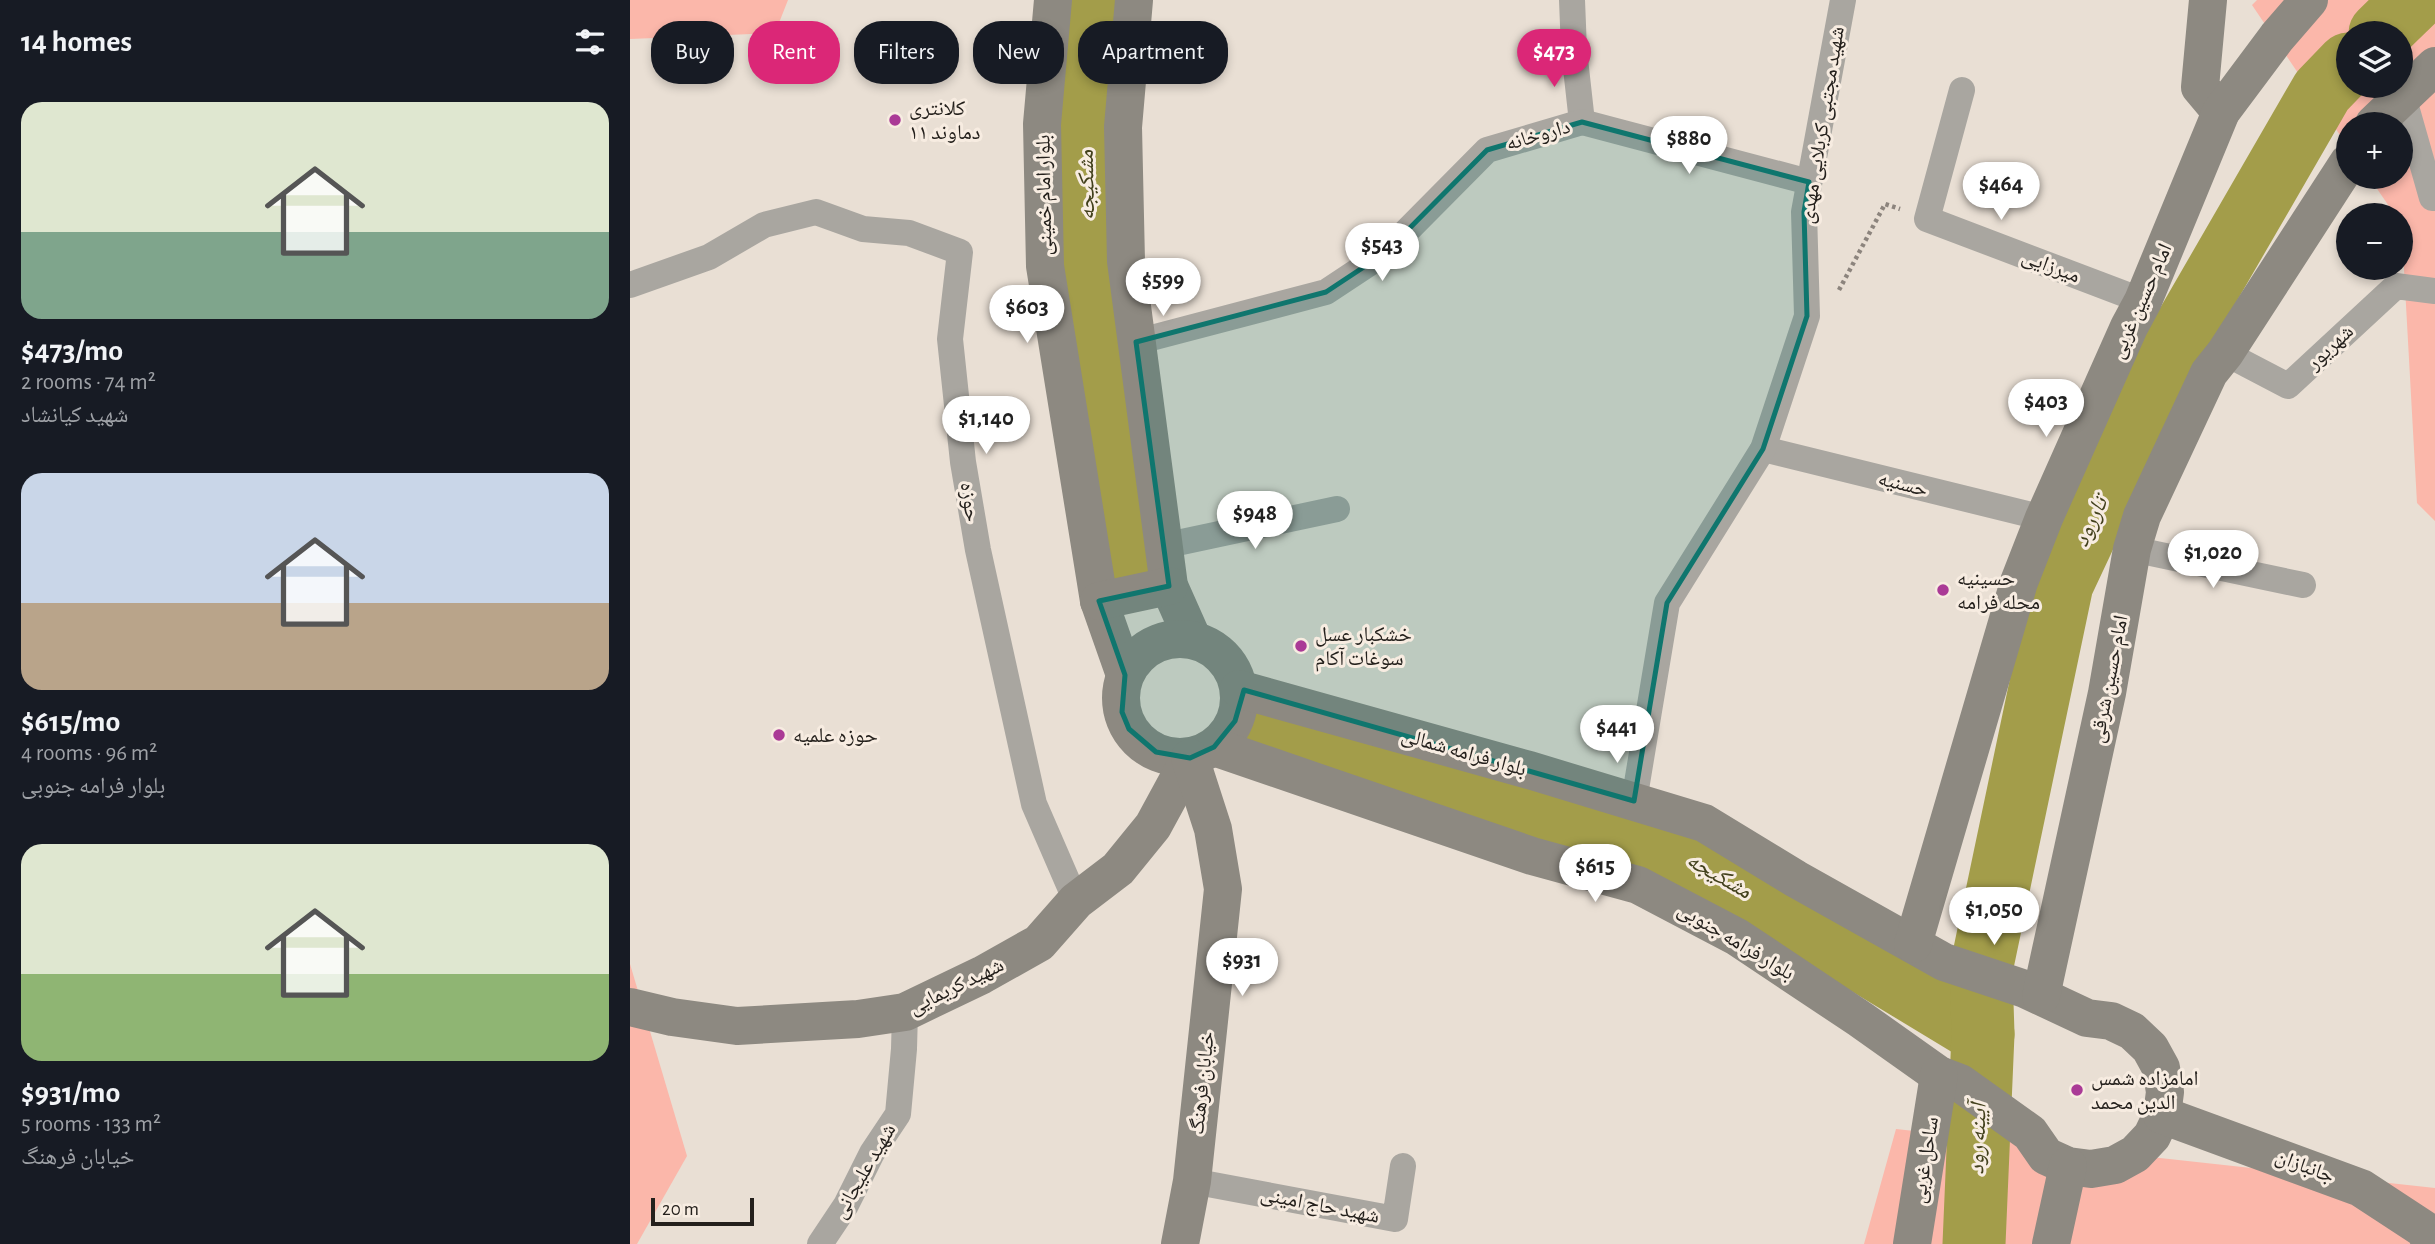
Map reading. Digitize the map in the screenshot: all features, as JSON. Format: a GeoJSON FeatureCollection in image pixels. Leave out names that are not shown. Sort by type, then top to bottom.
{"type":"FeatureCollection","features":[{"type":"Feature","properties":{"kind":"street","name":"بلوار امام خمینی"},"geometry":{"type":"LineString","coordinates":[[1053,0],[1042,124],[1045,266],[1099,601],[1125,675]]}},
{"type":"Feature","properties":{"kind":"street"},"geometry":{"type":"LineString","coordinates":[[1134,0],[1123,127],[1126,261],[1169,586],[1194,640]]}},
{"type":"Feature","properties":{"kind":"street"},"geometry":{"type":"LineString","coordinates":[[1572,0],[1582,122],[1809,182]]}},
{"type":"Feature","properties":{"kind":"street","name":"شهید مجتبی کربلایی مهدی"},"geometry":{"type":"LineString","coordinates":[[1634,801],[1667,603],[1763,449],[1807,316],[1804,212],[1843,0]]}},
{"type":"Feature","properties":{"kind":"street"},"geometry":{"type":"LineString","coordinates":[[2207,0],[2200,87],[2221,112]]}},
{"type":"Feature","properties":{"kind":"street","name":"امام حسین غربی"},"geometry":{"type":"LineString","coordinates":[[1928,953],[2019,582],[2044,518],[2143,300],[2221,112],[2277,37],[2309,0]]}},
{"type":"Feature","properties":{"kind":"street"},"geometry":{"type":"LineString","coordinates":[[2413,87],[2435,66]]}},
{"type":"Feature","properties":{"kind":"street"},"geometry":{"type":"LineString","coordinates":[[1927,219],[1962,90]]}},
{"type":"Feature","properties":{"kind":"street"},"geometry":{"type":"LineString","coordinates":[[2386,112],[2401,98]]}},
{"type":"Feature","properties":{"kind":"street"},"geometry":{"type":"LineString","coordinates":[[2404,98],[2432,198],[2435,198]]}},
{"type":"Feature","properties":{"kind":"street","name":"داروخانه"},"geometry":{"type":"LineString","coordinates":[[1136,342],[1325,292],[1385,253],[1487,150],[1582,122]]}},
{"type":"Feature","properties":{"kind":"street","name":"امام حسین شرقی"},"geometry":{"type":"LineString","coordinates":[[2033,993],[2107,693],[2132,549],[2142,516],[2209,373],[2225,353],[2336,182]]}},
{"type":"Feature","properties":{"kind":"street","name":"حوزه"},"geometry":{"type":"LineString","coordinates":[[630,285],[709,257],[764,225],[816,212],[863,229],[909,233],[960,252],[950,339],[963,462],[978,550],[1034,804],[1076,901]]}},
{"type":"Feature","properties":{"kind":"street","name":"میرزایی"},"geometry":{"type":"LineString","coordinates":[[1927,219],[2143,300]]}},
{"type":"Feature","properties":{"kind":"street","name":"شهریور"},"geometry":{"type":"LineString","coordinates":[[2225,353],[2288,386],[2396,286],[2435,291]]}},
{"type":"Feature","properties":{"kind":"street","name":"حسنیه"},"geometry":{"type":"LineString","coordinates":[[1763,449],[2044,518]]}},
{"type":"Feature","properties":{"kind":"street"},"geometry":{"type":"LineString","coordinates":[[1163,546],[1337,509]]}},
{"type":"Feature","properties":{"kind":"street"},"geometry":{"type":"LineString","coordinates":[[2132,549],[2303,585]]}},
{"type":"Feature","properties":{"kind":"street"},"geometry":{"type":"LineString","coordinates":[[1099,601],[1169,586]]}},
{"type":"Feature","properties":{"kind":"street"},"geometry":{"type":"LineString","coordinates":[[1194,640],[1210,647],[1224,658],[1234,672],[1240,705],[1235,721],[1226,735],[1202,752],[1156,752],[1141,743],[1129,729],[1122,712],[1121,693],[1125,675],[1134,661],[1146,650],[1161,642],[1194,640]]}},
{"type":"Feature","properties":{"kind":"street","name":"بلوار فرامه شمالی"},"geometry":{"type":"LineString","coordinates":[[1239,689],[1704,823],[1796,879],[1928,953],[2033,993],[2087,1018],[2110,1021],[2132,1031],[2150,1048],[2161,1068],[2165,1092],[2162,1115]]}},
{"type":"Feature","properties":{"kind":"street","name":"شهید کریمایی"},"geometry":{"type":"LineString","coordinates":[[630,1007],[672,1017],[737,1026],[858,1019],[905,1012],[982,975],[1039,943],[1076,901],[1127,859],[1153,826],[1202,752]]}},
{"type":"Feature","properties":{"kind":"street","name":"بلوار فرامه جنوبی"},"geometry":{"type":"LineString","coordinates":[[1202,752],[1532,856],[1638,885],[1737,937],[2030,1133],[2046,1156],[2068,1166]]}},
{"type":"Feature","properties":{"kind":"street","name":"خیابان فرهنگ"},"geometry":{"type":"LineString","coordinates":[[1180,1244],[1192,1181],[1223,889],[1202,752]]}},
{"type":"Feature","properties":{"kind":"street","name":"شهید علیجانی"},"geometry":{"type":"LineString","coordinates":[[820,1244],[846,1205],[872,1153],[898,1114],[905,1012]]}},
{"type":"Feature","properties":{"kind":"street","name":"ساحل غربی"},"geometry":{"type":"LineString","coordinates":[[1912,1244],[1949,1079]]}},
{"type":"Feature","properties":{"kind":"street"},"geometry":{"type":"LineString","coordinates":[[2051,1244],[2068,1166],[2091,1169],[2115,1165],[2136,1154],[2152,1136],[2162,1115]]}},
{"type":"Feature","properties":{"kind":"street","name":"جانبازان"},"geometry":{"type":"LineString","coordinates":[[2162,1115],[2361,1188],[2426,1230],[2431,1244]]}},
{"type":"Feature","properties":{"kind":"street","name":"شهید حاج امینی"},"geometry":{"type":"LineString","coordinates":[[1192,1181],[1395,1219],[1403,1166]]}},
{"type":"Feature","properties":{"kind":"path"},"geometry":{"type":"LineString","coordinates":[[1807,316],[1826,313],[1885,204],[1927,219]]}},
{"type":"Feature","properties":{"kind":"highlighted area"},"geometry":{"type":"Polygon","coordinates":[[[1582,122],[1809,182],[1804,212],[1807,316],[1763,449],[1667,603],[1634,801],[1244,690],[1235,721],[1214,747],[1190,758],[1156,752],[1129,729],[1122,712],[1125,675],[1099,601],[1169,586],[1136,342],[1326,292],[1385,253],[1487,150],[1582,122]]]}},
{"type":"Feature","properties":{"kind":"shaded area"},"geometry":{"type":"Polygon","coordinates":[[[630,0],[788,0],[780,21],[748,21],[748,34],[734,35],[734,21],[651,21],[651,38],[630,39],[630,0]]]}},
{"type":"Feature","properties":{"kind":"shaded area"},"geometry":{"type":"Polygon","coordinates":[[[2257,0],[2435,0],[2435,521],[2417,503],[2405,280],[2413,280],[2413,203],[2387,203],[2377,189],[2413,189],[2413,112],[2336,112],[2336,129],[2252,5],[2257,0]]]}},
{"type":"Feature","properties":{"kind":"shaded area"},"geometry":{"type":"Polygon","coordinates":[[[630,964],[687,1156],[637,1244],[630,1244],[630,964]]]}},
{"type":"Feature","properties":{"kind":"shaded area"},"geometry":{"type":"Polygon","coordinates":[[[1896,1129],[2435,1188],[2435,1244],[1864,1244],[1896,1129]]]}},
{"type":"Feature","properties":{"kind":"waterway","name":"مشکیجه"},"geometry":{"type":"LineString","coordinates":[[1098,0],[1086,126],[1089,263],[1132,578]]}},
{"type":"Feature","properties":{"kind":"waterway","name":"تاررود"},"geometry":{"type":"LineString","coordinates":[[2392,21],[2414,0]]}},
{"type":"Feature","properties":{"kind":"waterway","name":"تاررود"},"geometry":{"type":"LineString","coordinates":[[1974,1244],[1983,1034],[1981,970],[2062,584],[2171,352],[2322,91],[2336,76]]}},
{"type":"Feature","properties":{"kind":"waterway","name":"مشکیجه"},"geometry":{"type":"LineString","coordinates":[[1269,729],[1532,809],[1629,829],[1692,858],[1983,1034]]}},
{"type":"Feature","properties":{"kind":"place","name":"کلانتری ۱۱ دماوند"},"geometry":{"type":"Point","coordinates":[895,120]}},
{"type":"Feature","properties":{"kind":"place","name":"حسینیه محله فرامه"},"geometry":{"type":"Point","coordinates":[1943,590]}},
{"type":"Feature","properties":{"kind":"place","name":"خشکبار عسل سوغات آکام"},"geometry":{"type":"Point","coordinates":[1301,646]}},
{"type":"Feature","properties":{"kind":"place","name":"حوزه علمیه"},"geometry":{"type":"Point","coordinates":[779,735]}},
{"type":"Feature","properties":{"kind":"place","name":"امامزاده شمس الدین محمد"},"geometry":{"type":"Point","coordinates":[2077,1090]}},
{"type":"Feature","properties":{"kind":"water label","name":"آیینه رود"},"geometry":{"type":"Point","coordinates":[1978,1139]}}]}
